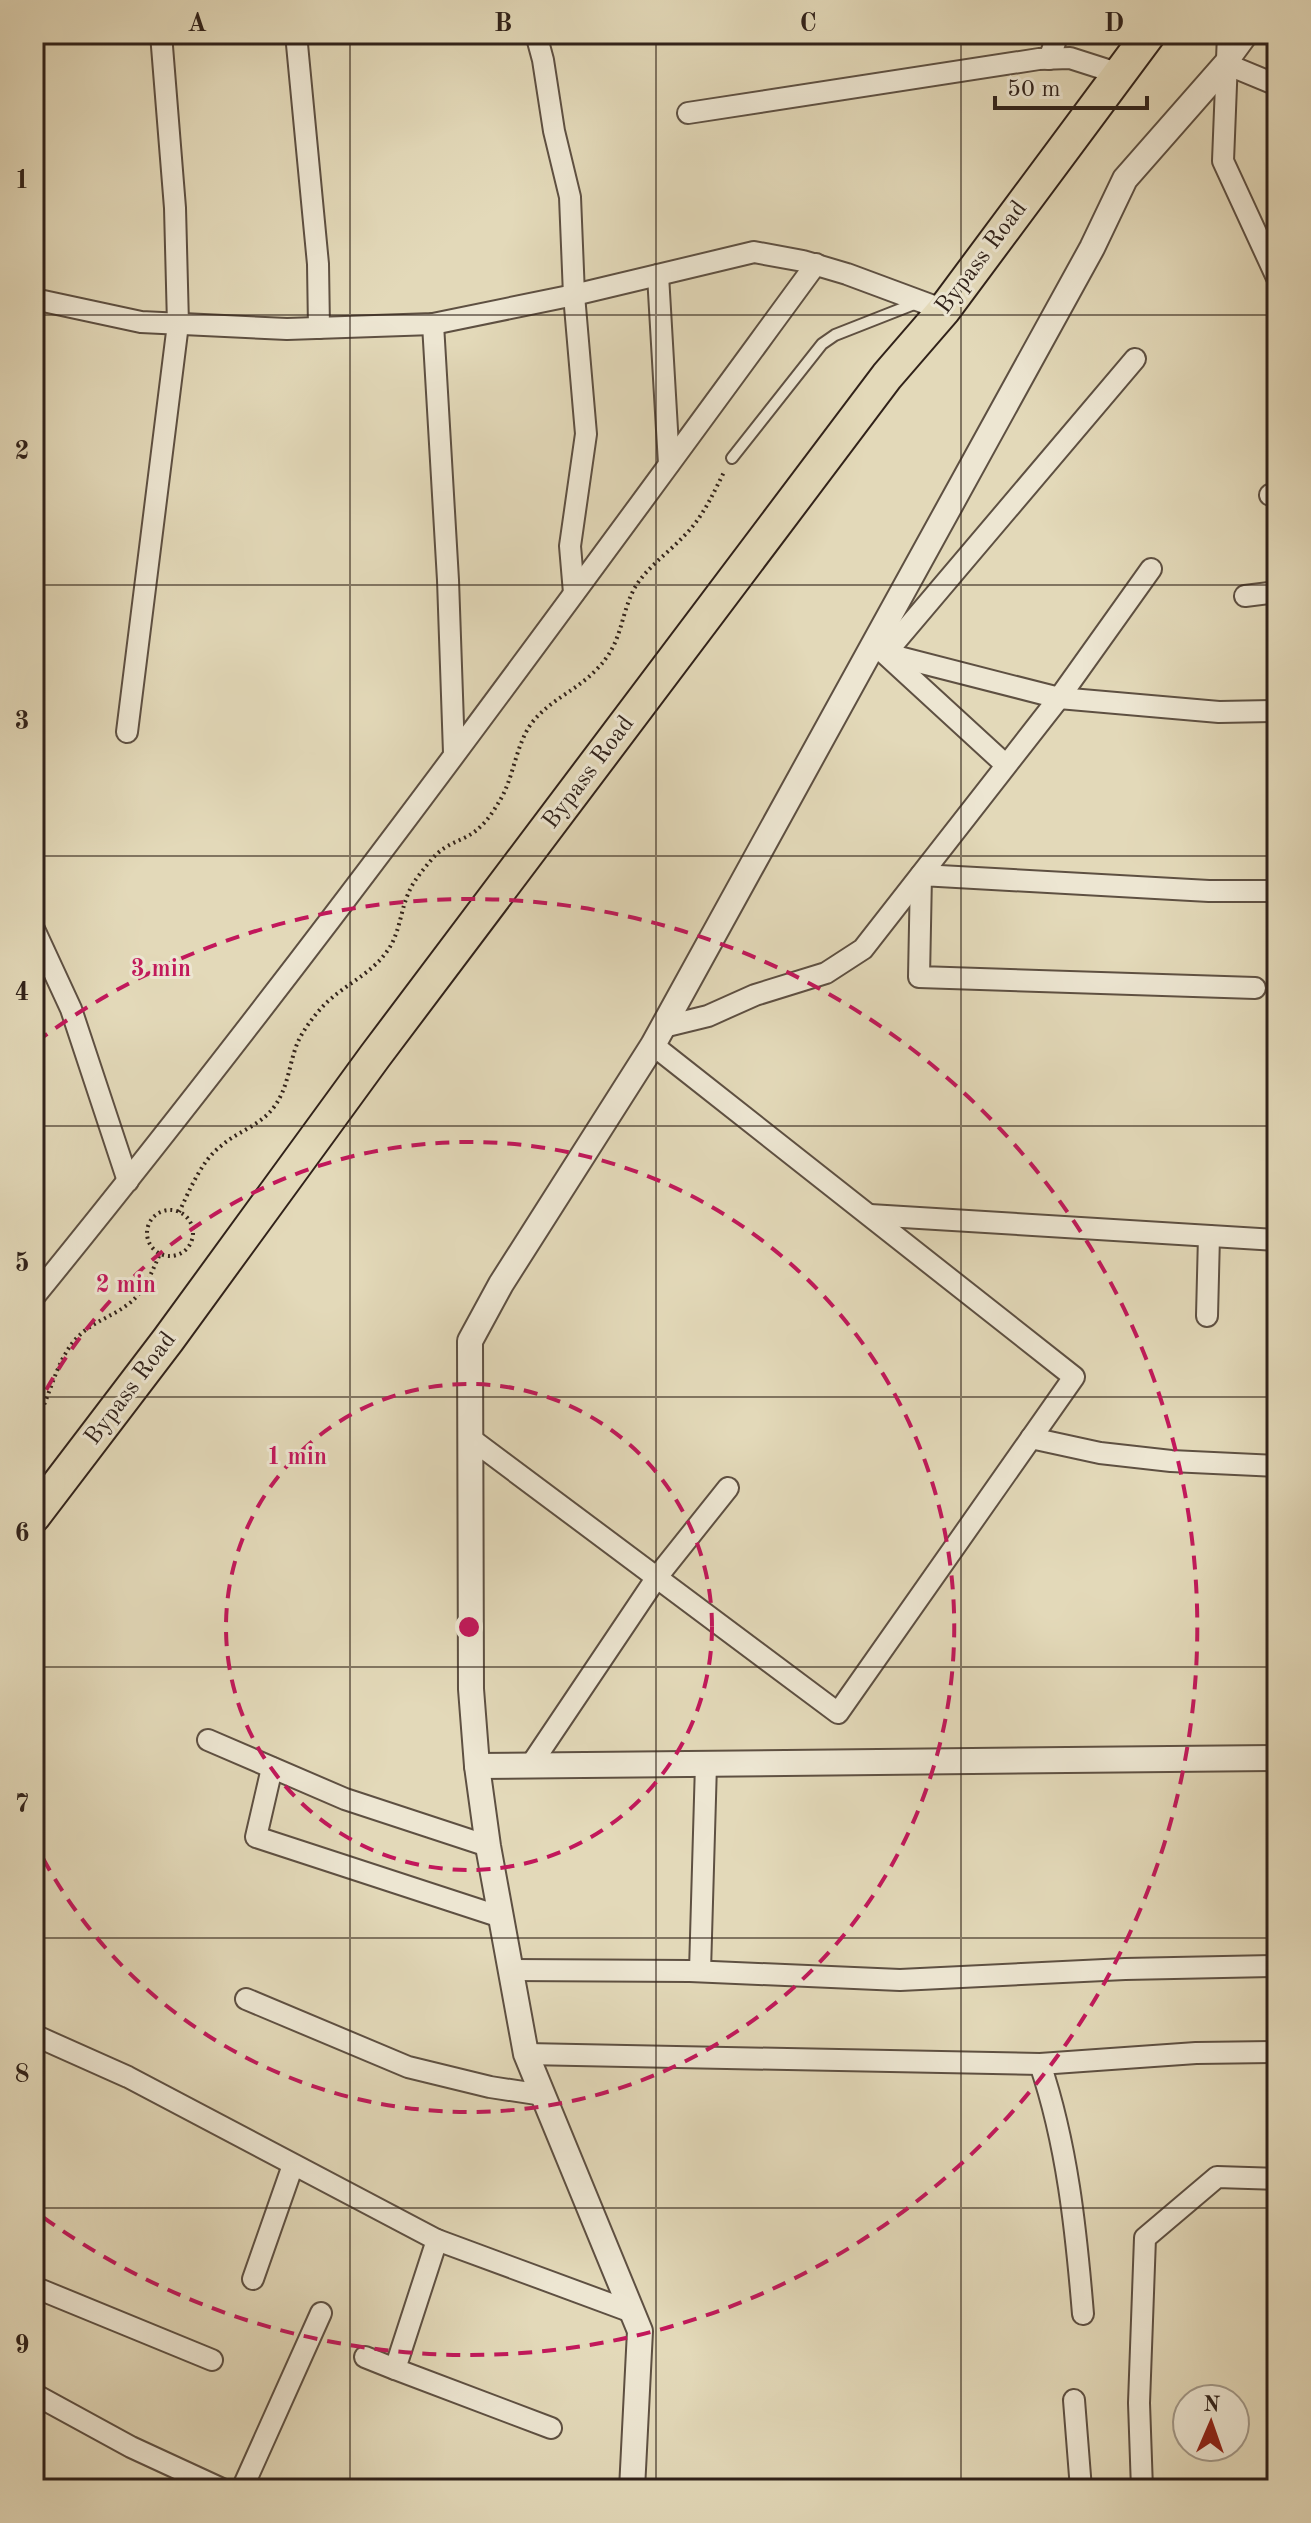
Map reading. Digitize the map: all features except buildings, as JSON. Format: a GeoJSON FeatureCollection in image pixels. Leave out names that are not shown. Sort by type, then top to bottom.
{"type":"FeatureCollection","features":[{"type":"Feature","properties":{"kind":"main road","name":"Bypass Road"},"geometry":{"type":"LineString","coordinates":[[34,1516],[168,1340],[384,1044],[887,376],[933,306],[1149,34]]}},
{"type":"Feature","properties":{"kind":"street"},"geometry":{"type":"LineString","coordinates":[[127,732],[178,324],[175,208],[161,34]]}},
{"type":"Feature","properties":{"kind":"street"},"geometry":{"type":"LineString","coordinates":[[296,34],[318,264],[319,328]]}},
{"type":"Feature","properties":{"kind":"street"},"geometry":{"type":"LineString","coordinates":[[536,34],[570,197],[574,295],[586,434],[570,546],[574,593]]}},
{"type":"Feature","properties":{"kind":"street"},"geometry":{"type":"LineString","coordinates":[[1049,59],[1058,34]]}},
{"type":"Feature","properties":{"kind":"street"},"geometry":{"type":"LineString","coordinates":[[1228,34],[1223,161],[1277,278]]}},
{"type":"Feature","properties":{"kind":"street"},"geometry":{"type":"LineString","coordinates":[[632,2489],[640,2331],[526,2054],[488,1846],[471,1689],[470,1341],[501,1284],[658,1036],[879,649],[1092,248],[1125,179],[1226,64],[1248,34]]}},
{"type":"Feature","properties":{"kind":"street"},"geometry":{"type":"LineString","coordinates":[[688,113],[1049,59],[1070,58],[1120,74]]}},
{"type":"Feature","properties":{"kind":"street"},"geometry":{"type":"LineString","coordinates":[[1226,64],[1277,85]]}},
{"type":"Feature","properties":{"kind":"street"},"geometry":{"type":"LineString","coordinates":[[34,299],[141,322],[287,329],[433,324],[574,295],[754,252],[816,264],[933,306]]}},
{"type":"Feature","properties":{"kind":"street"},"geometry":{"type":"LineString","coordinates":[[34,1297],[128,1181],[454,753],[816,264]]}},
{"type":"Feature","properties":{"kind":"street"},"geometry":{"type":"LineString","coordinates":[[658,275],[669,464]]}},
{"type":"Feature","properties":{"kind":"street"},"geometry":{"type":"LineString","coordinates":[[433,324],[448,580],[454,753]]}},
{"type":"Feature","properties":{"kind":"street"},"geometry":{"type":"LineString","coordinates":[[879,649],[1135,359]]}},
{"type":"Feature","properties":{"kind":"street"},"geometry":{"type":"LineString","coordinates":[[658,1036],[755,995],[826,973],[863,949],[1059,698],[1151,569]]}},
{"type":"Feature","properties":{"kind":"street"},"geometry":{"type":"LineString","coordinates":[[1245,596],[1277,592]]}},
{"type":"Feature","properties":{"kind":"street"},"geometry":{"type":"LineString","coordinates":[[879,649],[1059,698],[1219,712],[1277,711]]}},
{"type":"Feature","properties":{"kind":"street"},"geometry":{"type":"LineString","coordinates":[[879,649],[1006,765]]}},
{"type":"Feature","properties":{"kind":"street"},"geometry":{"type":"LineString","coordinates":[[921,875],[1209,891],[1277,891]]}},
{"type":"Feature","properties":{"kind":"street"},"geometry":{"type":"LineString","coordinates":[[921,875],[919,977],[1255,988]]}},
{"type":"Feature","properties":{"kind":"street"},"geometry":{"type":"LineString","coordinates":[[34,929],[71,1009],[128,1181]]}},
{"type":"Feature","properties":{"kind":"street"},"geometry":{"type":"LineString","coordinates":[[470,1438],[838,1713],[1074,1377],[870,1215],[658,1036]]}},
{"type":"Feature","properties":{"kind":"street"},"geometry":{"type":"LineString","coordinates":[[870,1215],[1277,1240]]}},
{"type":"Feature","properties":{"kind":"street"},"geometry":{"type":"LineString","coordinates":[[1207,1316],[1209,1236]]}},
{"type":"Feature","properties":{"kind":"street"},"geometry":{"type":"LineString","coordinates":[[1031,1438],[1100,1453],[1171,1461],[1277,1466]]}},
{"type":"Feature","properties":{"kind":"street"},"geometry":{"type":"LineString","coordinates":[[530,1766],[657,1577],[728,1488]]}},
{"type":"Feature","properties":{"kind":"street"},"geometry":{"type":"LineString","coordinates":[[208,1740],[345,1799],[488,1846]]}},
{"type":"Feature","properties":{"kind":"street"},"geometry":{"type":"LineString","coordinates":[[477,1766],[1277,1758]]}},
{"type":"Feature","properties":{"kind":"street"},"geometry":{"type":"LineString","coordinates":[[700,1971],[706,1764]]}},
{"type":"Feature","properties":{"kind":"street"},"geometry":{"type":"LineString","coordinates":[[272,1768],[256,1837],[501,1917]]}},
{"type":"Feature","properties":{"kind":"street"},"geometry":{"type":"LineString","coordinates":[[511,1970],[700,1971],[900,1980],[1125,1969],[1277,1966]]}},
{"type":"Feature","properties":{"kind":"street"},"geometry":{"type":"LineString","coordinates":[[246,1999],[408,2067],[490,2087],[543,2095]]}},
{"type":"Feature","properties":{"kind":"street"},"geometry":{"type":"LineString","coordinates":[[34,2035],[128,2077],[437,2240],[632,2312]]}},
{"type":"Feature","properties":{"kind":"street"},"geometry":{"type":"LineString","coordinates":[[526,2054],[1040,2064],[1196,2053],[1277,2052]]}},
{"type":"Feature","properties":{"kind":"street"},"geometry":{"type":"LineString","coordinates":[[1040,2064],[1055,2109],[1076,2230],[1083,2314]]}},
{"type":"Feature","properties":{"kind":"street"},"geometry":{"type":"LineString","coordinates":[[253,2279],[293,2165]]}},
{"type":"Feature","properties":{"kind":"street"},"geometry":{"type":"LineString","coordinates":[[1142,2489],[1139,2403],[1145,2238],[1217,2177],[1277,2179]]}},
{"type":"Feature","properties":{"kind":"street"},"geometry":{"type":"LineString","coordinates":[[395,2369],[437,2240]]}},
{"type":"Feature","properties":{"kind":"street"},"geometry":{"type":"LineString","coordinates":[[34,2287],[212,2360]]}},
{"type":"Feature","properties":{"kind":"street"},"geometry":{"type":"LineString","coordinates":[[242,2489],[321,2313]]}},
{"type":"Feature","properties":{"kind":"street"},"geometry":{"type":"LineString","coordinates":[[365,2357],[551,2428]]}},
{"type":"Feature","properties":{"kind":"street"},"geometry":{"type":"LineString","coordinates":[[34,2394],[131,2447],[222,2489]]}},
{"type":"Feature","properties":{"kind":"street"},"geometry":{"type":"LineString","coordinates":[[1074,2400],[1081,2489]]}},
{"type":"Feature","properties":{"kind":"lane"},"geometry":{"type":"LineString","coordinates":[[732,458],[822,344],[835,335],[933,306]]}},
{"type":"Feature","properties":{"kind":"path"},"geometry":{"type":"LineString","coordinates":[[179,1212],[201,1171],[220,1146],[256,1124],[274,1107],[286,1085],[301,1034],[322,1007],[372,970],[388,950],[399,929],[407,896],[432,860],[443,846],[463,839],[481,827],[507,787],[520,745],[530,725],[547,705],[583,681],[610,653],[619,638],[634,590],[699,518],[714,497],[732,458]]}},
{"type":"Feature","properties":{"kind":"path"},"geometry":{"type":"LineString","coordinates":[[163,1211],[179,1212],[190,1223],[192,1238],[183,1252],[168,1256],[160,1254],[149,1243],[150,1220],[163,1211]]}},
{"type":"Feature","properties":{"kind":"path"},"geometry":{"type":"LineString","coordinates":[[34,1426],[58,1367],[75,1340],[93,1323],[130,1303],[145,1286],[160,1254]]}}]}
